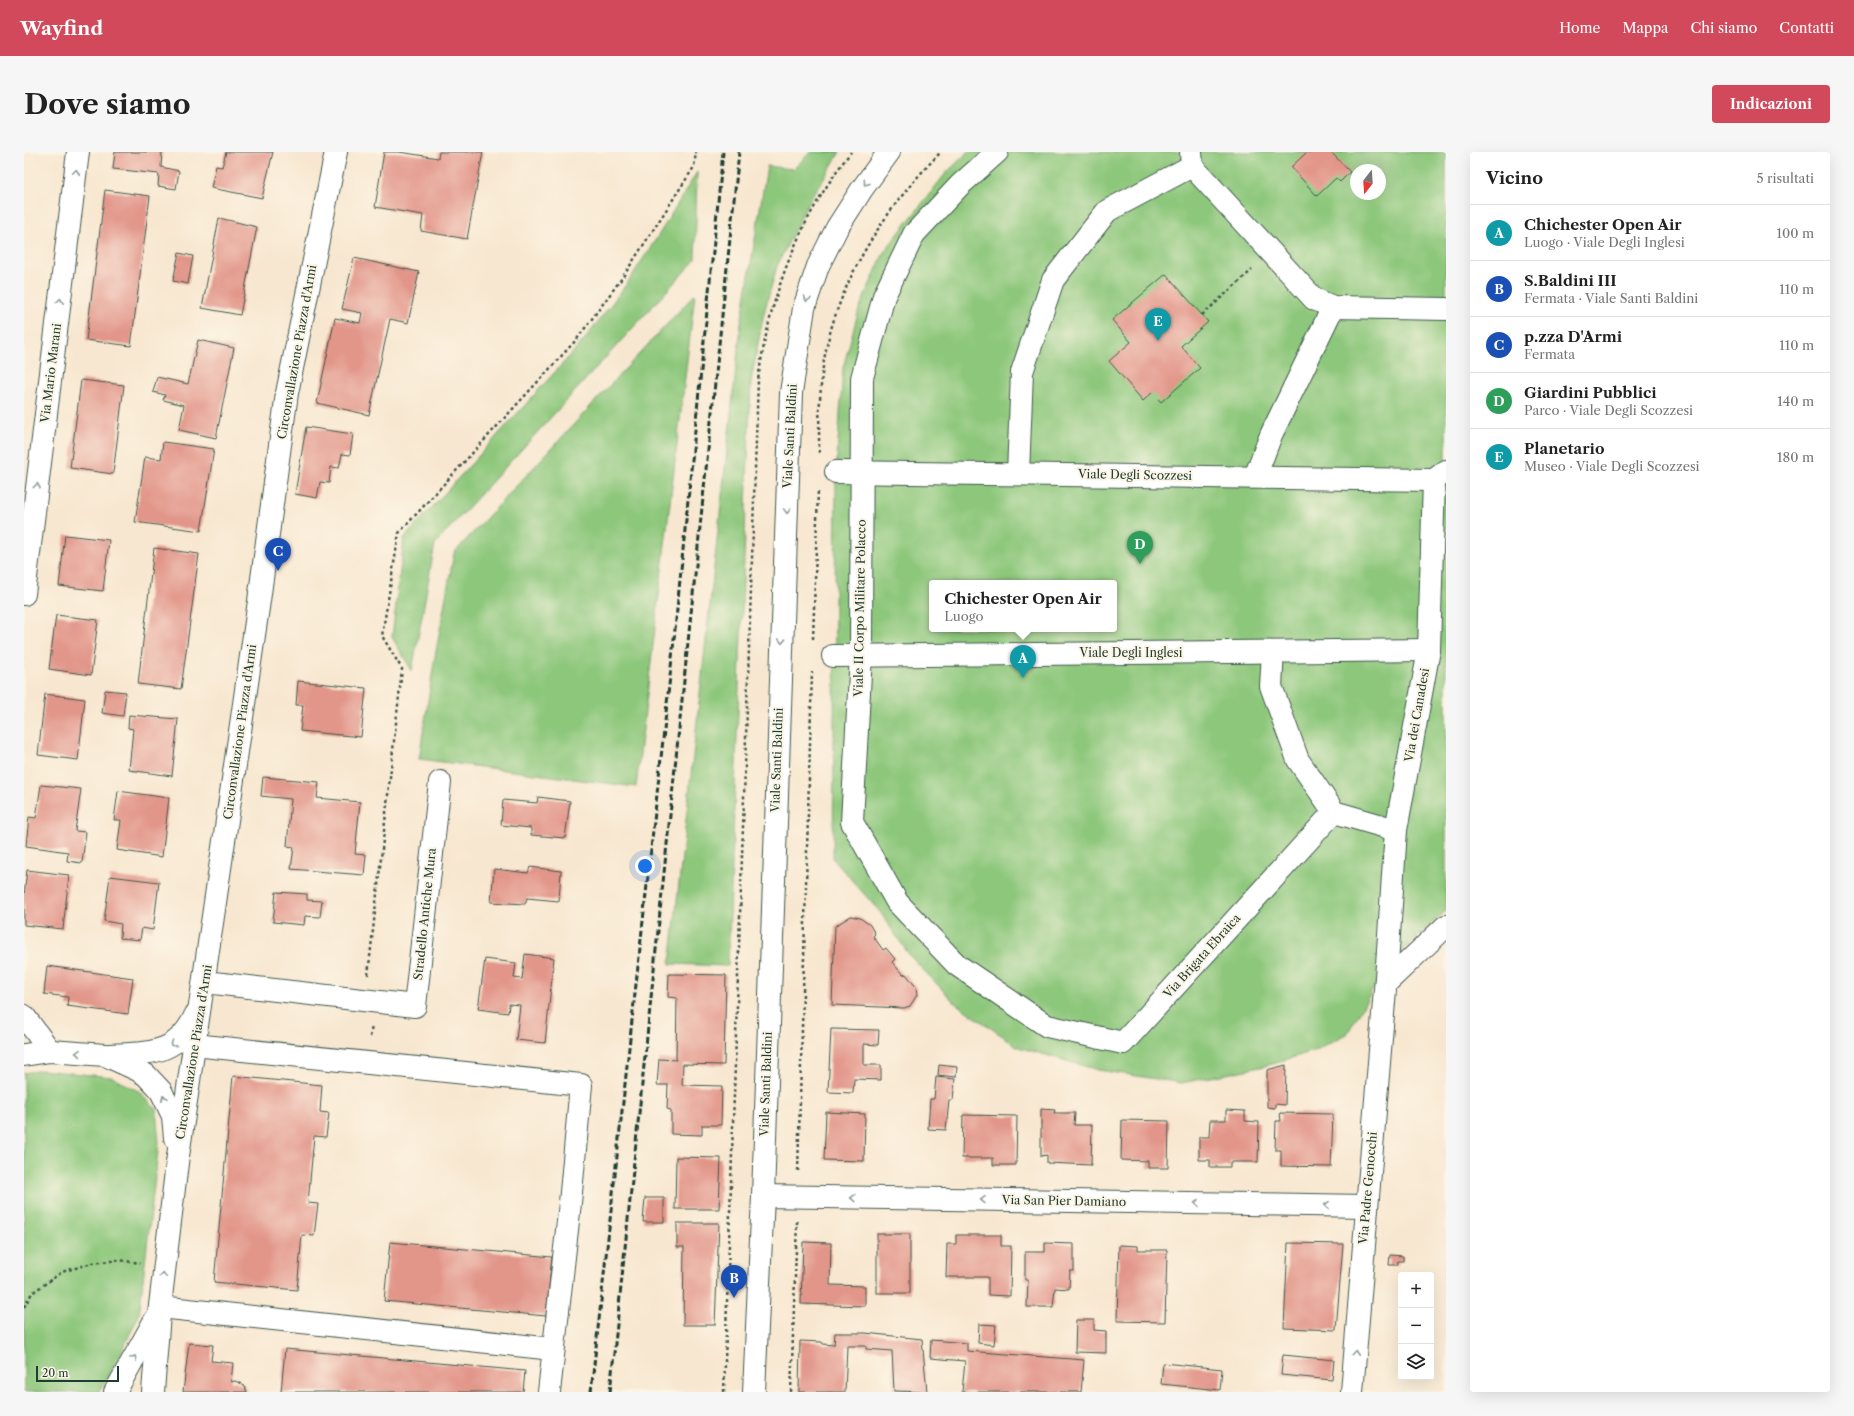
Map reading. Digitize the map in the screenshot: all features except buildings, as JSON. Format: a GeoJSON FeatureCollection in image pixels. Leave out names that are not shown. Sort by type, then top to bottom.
{"type":"FeatureCollection","features":[{"type":"Feature","properties":{"kind":"street","name":"Via Mario Marani"},"geometry":{"type":"LineString","coordinates":[[24,594],[78,152]]}},
{"type":"Feature","properties":{"kind":"street","name":"Circonvallazione Piazza d'Armi"},"geometry":{"type":"LineString","coordinates":[[153,1392],[159,1310],[177,1163],[203,991],[287,393],[336,152]]}},
{"type":"Feature","properties":{"kind":"street","name":"Viale Santi Baldini"},"geometry":{"type":"LineString","coordinates":[[754,1392],[763,1196],[791,393],[804,308],[818,266],[837,228],[862,189],[889,152]]}},
{"type":"Feature","properties":{"kind":"street","name":"Viale II Corpo Militare Polacco"},"geometry":{"type":"LineString","coordinates":[[997,152],[960,184],[914,234],[884,296],[862,378],[861,655],[852,822],[897,902],[957,965],[1047,1026]]}},
{"type":"Feature","properties":{"kind":"street"},"geometry":{"type":"LineString","coordinates":[[1018,474],[1022,372],[1053,280],[1107,211],[1191,159],[1314,299],[1333,307],[1446,309]]}},
{"type":"Feature","properties":{"kind":"street"},"geometry":{"type":"LineString","coordinates":[[1255,477],[1271,435],[1333,307]]}},
{"type":"Feature","properties":{"kind":"street","name":"Viale Degli Scozzesi"},"geometry":{"type":"LineString","coordinates":[[836,472],[1255,477],[1440,475]]}},
{"type":"Feature","properties":{"kind":"street","name":"Via dei Canadesi"},"geometry":{"type":"LineString","coordinates":[[1386,974],[1396,830],[1429,650],[1440,475]]}},
{"type":"Feature","properties":{"kind":"street","name":"Viale Degli Inglesi"},"geometry":{"type":"LineString","coordinates":[[833,656],[1429,650]]}},
{"type":"Feature","properties":{"kind":"street"},"geometry":{"type":"LineString","coordinates":[[1273,652],[1271,686],[1298,760],[1334,812],[1396,830]]}},
{"type":"Feature","properties":{"kind":"street","name":"Stradello Antiche Mura"},"geometry":{"type":"LineString","coordinates":[[203,991],[375,1001],[415,1006],[440,782]]}},
{"type":"Feature","properties":{"kind":"street","name":"Via Brigata Ebraica"},"geometry":{"type":"LineString","coordinates":[[1047,1026],[1123,1043],[1334,812]]}},
{"type":"Feature","properties":{"kind":"street"},"geometry":{"type":"LineString","coordinates":[[1386,974],[1446,926]]}},
{"type":"Feature","properties":{"kind":"street","name":"Via Padre Genocchi"},"geometry":{"type":"LineString","coordinates":[[1352,1392],[1386,974]]}},
{"type":"Feature","properties":{"kind":"street"},"geometry":{"type":"LineString","coordinates":[[24,1055],[50,1051],[105,1055],[151,1053],[170,1046],[184,1033],[193,1021],[203,991]]}},
{"type":"Feature","properties":{"kind":"street"},"geometry":{"type":"LineString","coordinates":[[24,1016],[50,1051]]}},
{"type":"Feature","properties":{"kind":"street"},"geometry":{"type":"LineString","coordinates":[[194,1045],[581,1085],[570,1203],[548,1392]]}},
{"type":"Feature","properties":{"kind":"street"},"geometry":{"type":"LineString","coordinates":[[105,1055],[146,1075],[161,1091],[173,1116],[177,1163]]}},
{"type":"Feature","properties":{"kind":"street","name":"Via San Pier Damiano"},"geometry":{"type":"LineString","coordinates":[[763,1196],[1366,1206]]}},
{"type":"Feature","properties":{"kind":"street","name":"Circonvallazione Piazza d'Armi"},"geometry":{"type":"LineString","coordinates":[[115,1392],[159,1310]]}},
{"type":"Feature","properties":{"kind":"street"},"geometry":{"type":"LineString","coordinates":[[159,1310],[553,1349]]}},
{"type":"Feature","properties":{"kind":"path"},"geometry":{"type":"LineString","coordinates":[[367,977],[402,669],[382,636],[399,534],[578,339],[622,278],[694,167],[696,152]]}},
{"type":"Feature","properties":{"kind":"path"},"geometry":{"type":"LineString","coordinates":[[819,456],[821,385],[827,348],[852,273],[874,234],[925,168],[941,152]]}},
{"type":"Feature","properties":{"kind":"path"},"geometry":{"type":"LineString","coordinates":[[1202,315],[1272,252]]}},
{"type":"Feature","properties":{"kind":"path"},"geometry":{"type":"LineString","coordinates":[[813,641],[818,488]]}},
{"type":"Feature","properties":{"kind":"path"},"geometry":{"type":"LineString","coordinates":[[791,1392],[813,664]]}},
{"type":"Feature","properties":{"kind":"green space"},"geometry":{"type":"Polygon","coordinates":[[[811,152],[840,152],[807,205],[777,266],[764,313],[751,381],[728,966],[670,964],[741,324],[767,166],[793,169],[811,152]]]}},
{"type":"Feature","properties":{"kind":"green space"},"geometry":{"type":"Polygon","coordinates":[[[968,152],[1446,152],[1446,911],[1387,965],[1347,1034],[1314,1051],[1265,1066],[1182,1083],[1098,1070],[1018,1047],[955,1003],[910,956],[880,912],[833,859],[836,472],[843,368],[859,309],[884,252],[946,173],[968,152]]]}},
{"type":"Feature","properties":{"kind":"green space"},"geometry":{"type":"Polygon","coordinates":[[[697,172],[695,260],[435,544],[412,671],[392,637],[404,538],[585,339],[628,282],[697,172]]]}},
{"type":"Feature","properties":{"kind":"green space"},"geometry":{"type":"Polygon","coordinates":[[[695,294],[636,787],[419,759],[434,662],[454,553],[695,294]]]}},
{"type":"Feature","properties":{"kind":"green space"},"geometry":{"type":"Polygon","coordinates":[[[41,1070],[112,1077],[140,1092],[156,1109],[159,1143],[139,1315],[119,1357],[99,1392],[24,1392],[24,1073],[41,1070]]]}},
{"type":"Feature","properties":{"kind":"railway"},"geometry":{"type":"LineString","coordinates":[[591,1392],[673,649],[723,152]]}},
{"type":"Feature","properties":{"kind":"railway"},"geometry":{"type":"LineString","coordinates":[[610,1392],[739,152]]}},
{"type":"Feature","properties":{"kind":"place","name":"Planetario"},"geometry":{"type":"Point","coordinates":[1158,341]}},
{"type":"Feature","properties":{"kind":"place","name":"Giardini Pubblici"},"geometry":{"type":"Point","coordinates":[1140,564]}},
{"type":"Feature","properties":{"kind":"place","name":"p.zza D'Armi"},"geometry":{"type":"Point","coordinates":[278,571]}},
{"type":"Feature","properties":{"kind":"place","name":"Chichester Open Air"},"geometry":{"type":"Point","coordinates":[1023,678]}},
{"type":"Feature","properties":{"kind":"place","name":"S.Baldini III"},"geometry":{"type":"Point","coordinates":[734,1298]}}]}
